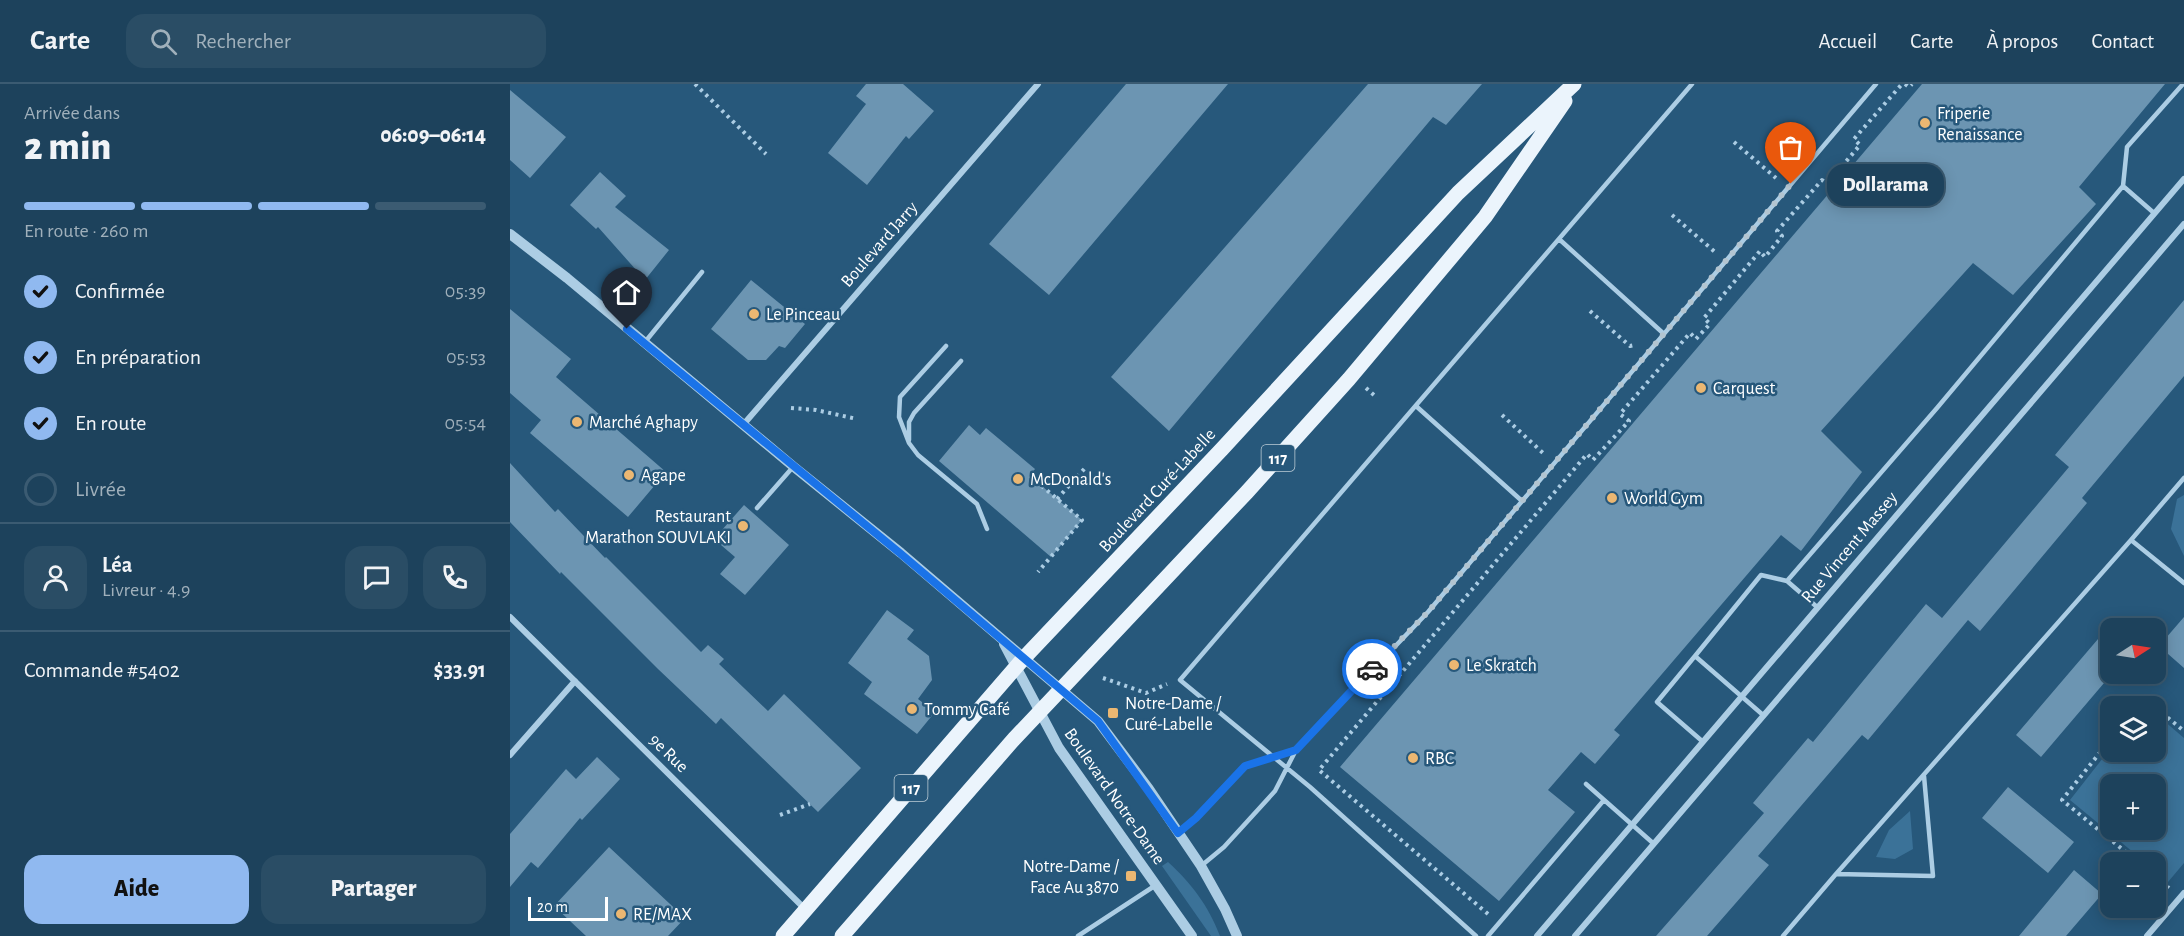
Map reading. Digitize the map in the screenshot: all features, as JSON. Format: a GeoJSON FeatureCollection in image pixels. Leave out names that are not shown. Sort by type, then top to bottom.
{"type":"FeatureCollection","features":[{"type":"Feature","properties":{"kind":"main road","name":"Boulevard Curé-Labelle"},"geometry":{"type":"LineString","coordinates":[[783,936],[1019,663],[1222,449],[1458,194],[1576,84]]}},
{"type":"Feature","properties":{"kind":"main road","name":"Boulevard Curé-Labelle"},"geometry":{"type":"LineString","coordinates":[[842,936],[1007,747],[1247,492],[1399,321],[1485,217],[1576,84]]}},
{"type":"Feature","properties":{"kind":"street","name":"Boulevard Jarry"},"geometry":{"type":"LineString","coordinates":[[743,424],[1038,84]]}},
{"type":"Feature","properties":{"kind":"street","name":"Rue Vincent Massey"},"geometry":{"type":"LineString","coordinates":[[1537,936],[2184,178]]}},
{"type":"Feature","properties":{"kind":"street"},"geometry":{"type":"LineString","coordinates":[[1575,936],[2184,224]]}},
{"type":"Feature","properties":{"kind":"street","name":"Boulevard Notre-Dame"},"geometry":{"type":"LineString","coordinates":[[510,234],[901,554],[1001,639],[1019,663],[1040,712],[1059,748],[1192,936]]}},
{"type":"Feature","properties":{"kind":"street","name":"9e Rue"},"geometry":{"type":"LineString","coordinates":[[510,617],[806,910]]}},
{"type":"Feature","properties":{"kind":"street","name":"Boulevard Notre-Dame"},"geometry":{"type":"LineString","coordinates":[[1019,663],[1060,689],[1098,721],[1201,866],[1237,936]]}},
{"type":"Feature","properties":{"kind":"street"},"geometry":{"type":"LineString","coordinates":[[510,755],[575,681]]}},
{"type":"Feature","properties":{"kind":"street"},"geometry":{"type":"LineString","coordinates":[[2147,936],[2184,893]]}},
{"type":"Feature","properties":{"kind":"lane"},"geometry":{"type":"LineString","coordinates":[[1476,936],[1286,768],[1180,680],[1692,84]]}},
{"type":"Feature","properties":{"kind":"lane"},"geometry":{"type":"LineString","coordinates":[[1201,866],[1224,847],[1275,791],[1296,750],[1428,612],[1876,84]]}},
{"type":"Feature","properties":{"kind":"lane"},"geometry":{"type":"LineString","coordinates":[[1787,580],[2123,186],[2127,147],[2183,84]]}},
{"type":"Feature","properties":{"kind":"lane"},"geometry":{"type":"LineString","coordinates":[[2123,186],[2154,213]]}},
{"type":"Feature","properties":{"kind":"lane"},"geometry":{"type":"LineString","coordinates":[[1559,239],[1664,334]]}},
{"type":"Feature","properties":{"kind":"lane"},"geometry":{"type":"LineString","coordinates":[[644,343],[702,272]]}},
{"type":"Feature","properties":{"kind":"lane"},"geometry":{"type":"LineString","coordinates":[[946,346],[900,397],[899,417],[909,443],[918,455],[977,504],[987,529]]}},
{"type":"Feature","properties":{"kind":"lane"},"geometry":{"type":"LineString","coordinates":[[909,443],[909,422],[914,413],[961,360]]}},
{"type":"Feature","properties":{"kind":"lane"},"geometry":{"type":"LineString","coordinates":[[1416,406],[1522,501]]}},
{"type":"Feature","properties":{"kind":"lane"},"geometry":{"type":"LineString","coordinates":[[758,508],[794,467]]}},
{"type":"Feature","properties":{"kind":"lane"},"geometry":{"type":"LineString","coordinates":[[1783,936],[2184,478]]}},
{"type":"Feature","properties":{"kind":"lane"},"geometry":{"type":"LineString","coordinates":[[2132,540],[2184,583]]}},
{"type":"Feature","properties":{"kind":"lane"},"geometry":{"type":"LineString","coordinates":[[1702,741],[1657,702],[1761,575],[1787,580],[1817,607]]}},
{"type":"Feature","properties":{"kind":"lane"},"geometry":{"type":"LineString","coordinates":[[1695,656],[1763,715]]}},
{"type":"Feature","properties":{"kind":"lane"},"geometry":{"type":"LineString","coordinates":[[1178,833],[1196,818],[1245,766],[1296,750]]}},
{"type":"Feature","properties":{"kind":"lane"},"geometry":{"type":"LineString","coordinates":[[1836,874],[1933,876],[1924,776]]}},
{"type":"Feature","properties":{"kind":"lane"},"geometry":{"type":"LineString","coordinates":[[1586,784],[1654,844]]}},
{"type":"Feature","properties":{"kind":"lane"},"geometry":{"type":"LineString","coordinates":[[1488,936],[1604,800]]}},
{"type":"Feature","properties":{"kind":"lane"},"geometry":{"type":"LineString","coordinates":[[1078,936],[1156,885]]}},
{"type":"Feature","properties":{"kind":"path"},"geometry":{"type":"LineString","coordinates":[[695,84],[766,154]]}},
{"type":"Feature","properties":{"kind":"path"},"geometry":{"type":"LineString","coordinates":[[1489,915],[1319,770],[1587,454],[1593,460],[1629,421],[1620,414],[1690,333],[1696,339],[1710,324],[1704,318],[1760,251],[1765,256],[1782,236],[1777,231],[1822,180],[1827,184],[1860,145],[1854,140],[1904,84],[1909,87],[1912,84]]}},
{"type":"Feature","properties":{"kind":"path"},"geometry":{"type":"LineString","coordinates":[[1734,142],[1773,177],[1791,184],[1806,198]]}},
{"type":"Feature","properties":{"kind":"path"},"geometry":{"type":"LineString","coordinates":[[1672,215],[1740,276]]}},
{"type":"Feature","properties":{"kind":"path"},"geometry":{"type":"LineString","coordinates":[[1590,311],[1630,346],[1643,344],[1665,362]]}},
{"type":"Feature","properties":{"kind":"path"},"geometry":{"type":"LineString","coordinates":[[791,408],[816,410],[857,419]]}},
{"type":"Feature","properties":{"kind":"path"},"geometry":{"type":"LineString","coordinates":[[1502,415],[1568,476]]}},
{"type":"Feature","properties":{"kind":"path"},"geometry":{"type":"LineString","coordinates":[[1057,499],[1086,467]]}},
{"type":"Feature","properties":{"kind":"path"},"geometry":{"type":"LineString","coordinates":[[1030,476],[1082,520],[1038,572]]}},
{"type":"Feature","properties":{"kind":"path"},"geometry":{"type":"LineString","coordinates":[[1103,678],[1146,693],[1180,680]]}},
{"type":"Feature","properties":{"kind":"path"},"geometry":{"type":"LineString","coordinates":[[2166,716],[2184,731]]}},
{"type":"Feature","properties":{"kind":"path"},"geometry":{"type":"LineString","coordinates":[[2100,752],[2062,800],[2126,852]]}},
{"type":"Feature","properties":{"kind":"path"},"geometry":{"type":"LineString","coordinates":[[780,815],[810,804]]}},
{"type":"Feature","properties":{"kind":"shaded area"},"geometry":{"type":"Polygon","coordinates":[[[2184,495],[2184,556],[2171,529],[2177,499],[2184,495]]]}},
{"type":"Feature","properties":{"kind":"shaded area"},"geometry":{"type":"Polygon","coordinates":[[[2166,723],[2184,738],[2184,863],[2168,882],[2166,880],[2166,852],[2133,852],[2118,840],[2166,840],[2166,774],[2100,774],[2100,825],[2070,800],[2100,762],[2166,762],[2166,723]]]}},
{"type":"Feature","properties":{"kind":"shaded area"},"geometry":{"type":"Polygon","coordinates":[[[1910,811],[1913,849],[1895,859],[1876,857],[1889,830],[1910,811]]]}},
{"type":"Feature","properties":{"kind":"shaded area"},"geometry":{"type":"Polygon","coordinates":[[[1168,862],[1199,896],[1220,936],[1211,936],[1162,866],[1168,862]]]}},
{"type":"Feature","properties":{"kind":"building"},"geometry":{"type":"Polygon","coordinates":[[[866,84],[903,84],[934,111],[909,139],[906,136],[867,185],[828,153],[866,104],[856,96],[866,84]]]}},
{"type":"Feature","properties":{"kind":"building"},"geometry":{"type":"Polygon","coordinates":[[[1126,84],[1228,84],[1049,295],[989,244],[1126,84]]]}},
{"type":"Feature","properties":{"kind":"building"},"geometry":{"type":"Polygon","coordinates":[[[1368,84],[1482,84],[1446,125],[1433,117],[1169,431],[1111,377],[1368,84]]]}},
{"type":"Feature","properties":{"kind":"building"},"geometry":{"type":"Polygon","coordinates":[[[1922,84],[2165,84],[2079,187],[2096,204],[2013,295],[1973,263],[1821,431],[1862,472],[1801,551],[1781,535],[1614,730],[1620,735],[1595,764],[1581,752],[1548,790],[1575,812],[1499,901],[1340,767],[1922,84]]]}},
{"type":"Feature","properties":{"kind":"building"},"geometry":{"type":"Polygon","coordinates":[[[510,90],[566,137],[530,178],[510,160],[510,90]]]}},
{"type":"Feature","properties":{"kind":"building"},"geometry":{"type":"Polygon","coordinates":[[[600,172],[626,196],[615,207],[669,250],[645,280],[598,227],[596,229],[570,205],[600,172]]]}},
{"type":"Feature","properties":{"kind":"building"},"geometry":{"type":"Polygon","coordinates":[[[751,280],[805,324],[785,348],[779,346],[766,360],[748,360],[711,329],[751,280]]]}},
{"type":"Feature","properties":{"kind":"building"},"geometry":{"type":"Polygon","coordinates":[[[2184,300],[2184,376],[2082,498],[2087,503],[1980,631],[1968,620],[1868,740],[1862,735],[1758,856],[1769,865],[1707,936],[1656,936],[1764,813],[1753,803],[1808,738],[1813,742],[1926,604],[1942,618],[2069,467],[2055,455],[2184,300]]]}},
{"type":"Feature","properties":{"kind":"building"},"geometry":{"type":"Polygon","coordinates":[[[510,309],[571,359],[556,377],[666,472],[628,517],[530,433],[541,420],[510,393],[510,309]]]}},
{"type":"Feature","properties":{"kind":"building"},"geometry":{"type":"Polygon","coordinates":[[[969,425],[980,435],[986,428],[1035,469],[1030,476],[1082,520],[1051,557],[939,461],[969,425]]]}},
{"type":"Feature","properties":{"kind":"building"},"geometry":{"type":"Polygon","coordinates":[[[510,463],[555,512],[558,509],[701,652],[708,645],[724,659],[719,664],[768,711],[784,694],[861,768],[818,812],[721,718],[716,724],[561,572],[560,574],[510,522],[510,463]]]}},
{"type":"Feature","properties":{"kind":"building"},"geometry":{"type":"Polygon","coordinates":[[[744,505],[789,545],[745,595],[720,574],[735,557],[714,539],[744,505]]]}},
{"type":"Feature","properties":{"kind":"building"},"geometry":{"type":"Polygon","coordinates":[[[887,610],[914,630],[907,639],[929,656],[932,680],[918,699],[935,712],[917,734],[864,694],[872,682],[848,663],[887,610]]]}},
{"type":"Feature","properties":{"kind":"building"},"geometry":{"type":"Polygon","coordinates":[[[2184,617],[2184,668],[2166,652],[2166,638],[2184,617]]]}},
{"type":"Feature","properties":{"kind":"building"},"geometry":{"type":"Polygon","coordinates":[[[2100,637],[2100,684],[2103,684],[2041,757],[2016,735],[2100,637]]]}},
{"type":"Feature","properties":{"kind":"building"},"geometry":{"type":"Polygon","coordinates":[[[597,757],[620,779],[582,820],[580,818],[538,868],[531,862],[510,887],[510,834],[566,769],[576,779],[597,757]]]}},
{"type":"Feature","properties":{"kind":"building"},"geometry":{"type":"Polygon","coordinates":[[[2008,787],[2074,842],[2048,873],[1982,818],[2008,787]]]}},
{"type":"Feature","properties":{"kind":"building"},"geometry":{"type":"Polygon","coordinates":[[[609,847],[685,918],[668,936],[586,936],[554,906],[609,847]]]}},
{"type":"Feature","properties":{"kind":"building"},"geometry":{"type":"Polygon","coordinates":[[[2074,870],[2100,892],[2100,896],[2066,936],[2019,936],[2074,870]]]}},
{"type":"Feature","properties":{"kind":"way so far"},"geometry":{"type":"LineString","coordinates":[[1372,669],[1428,612],[1791,184]]}},
{"type":"Feature","properties":{"kind":"place","name":"Friperie Renaissance"},"geometry":{"type":"Point","coordinates":[1925,123]}},
{"type":"Feature","properties":{"kind":"place","name":"Dollarama"},"geometry":{"type":"Point","coordinates":[1791,184]}},
{"type":"Feature","properties":{"kind":"place","name":"Le Pinceau"},"geometry":{"type":"Point","coordinates":[754,314]}},
{"type":"Feature","properties":{"kind":"place","name":"Carquest"},"geometry":{"type":"Point","coordinates":[1701,388]}},
{"type":"Feature","properties":{"kind":"place","name":"Marché Aghapy"},"geometry":{"type":"Point","coordinates":[577,422]}},
{"type":"Feature","properties":{"kind":"place","name":"Agape"},"geometry":{"type":"Point","coordinates":[629,475]}},
{"type":"Feature","properties":{"kind":"place","name":"McDonald's"},"geometry":{"type":"Point","coordinates":[1018,479]}},
{"type":"Feature","properties":{"kind":"place","name":"World Gym"},"geometry":{"type":"Point","coordinates":[1612,498]}},
{"type":"Feature","properties":{"kind":"place","name":"Restaurant Marathon SOUVLAKI"},"geometry":{"type":"Point","coordinates":[743,526]}},
{"type":"Feature","properties":{"kind":"place","name":"Le Skratch"},"geometry":{"type":"Point","coordinates":[1454,665]}},
{"type":"Feature","properties":{"kind":"place","name":"Tommy Café"},"geometry":{"type":"Point","coordinates":[912,709]}},
{"type":"Feature","properties":{"kind":"place","name":"Notre-Dame / Curé-Labelle"},"geometry":{"type":"Point","coordinates":[1113,713]}},
{"type":"Feature","properties":{"kind":"place","name":"RBC"},"geometry":{"type":"Point","coordinates":[1413,758]}},
{"type":"Feature","properties":{"kind":"place","name":"Notre-Dame / Face Au 3870"},"geometry":{"type":"Point","coordinates":[1131,876]}},
{"type":"Feature","properties":{"kind":"place","name":"RE/MAX"},"geometry":{"type":"Point","coordinates":[621,914]}},
{"type":"Feature","properties":{"kind":"route"},"geometry":{"type":"LineString","coordinates":[[627,329],[901,554],[1098,721],[1149,789],[1178,833],[1196,818],[1245,766],[1296,750],[1372,669]]}}]}
